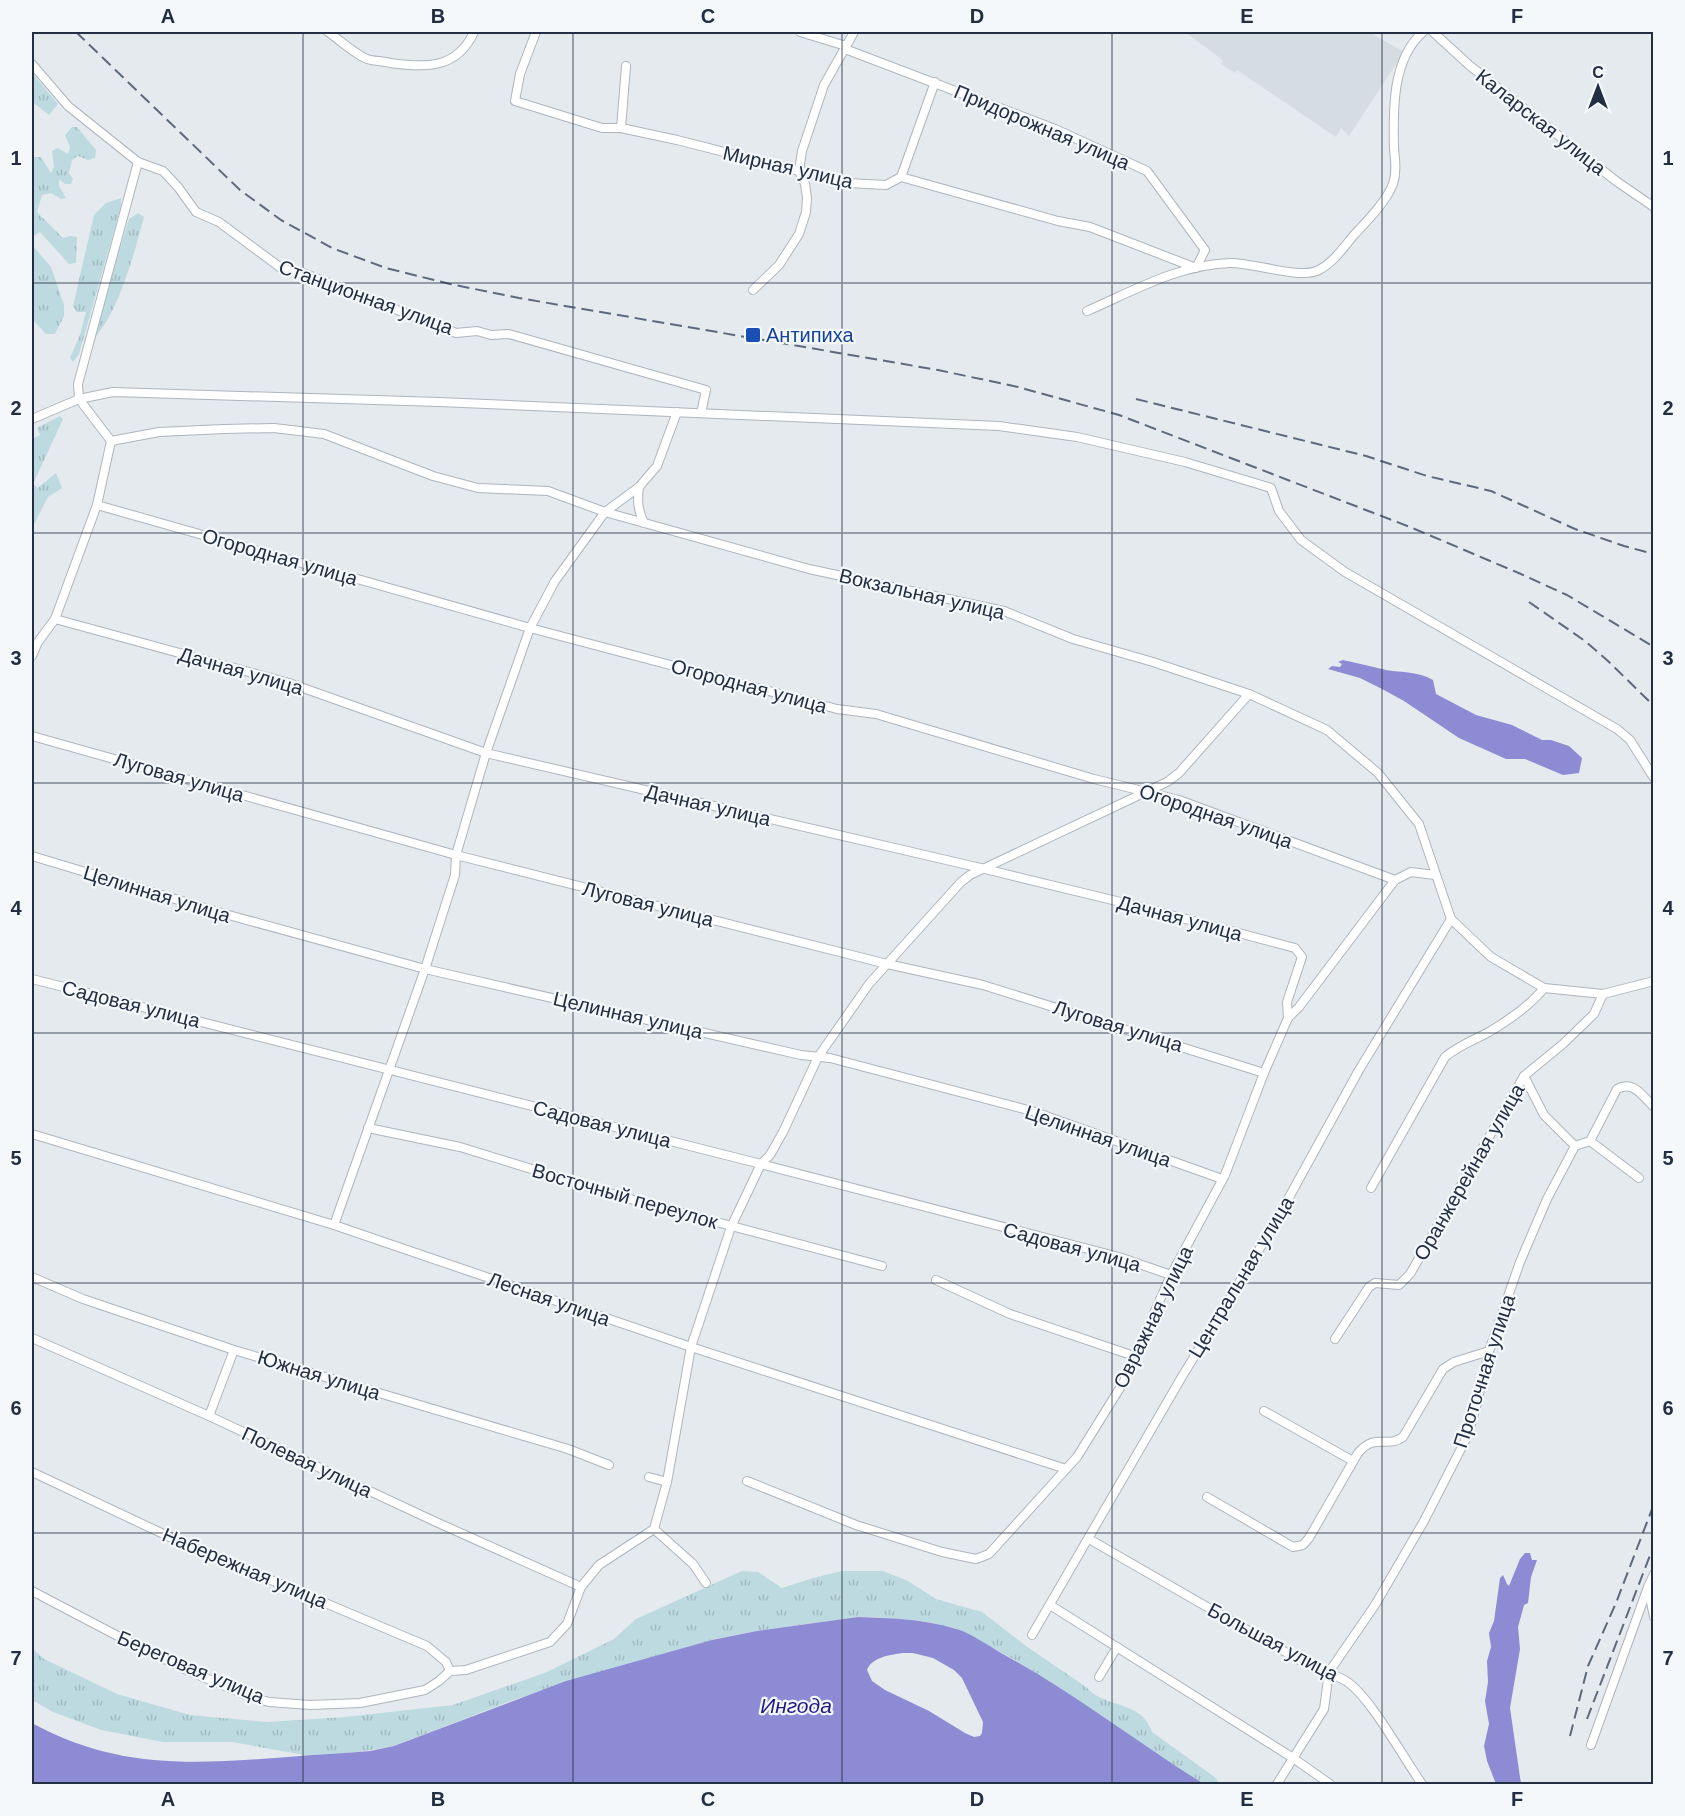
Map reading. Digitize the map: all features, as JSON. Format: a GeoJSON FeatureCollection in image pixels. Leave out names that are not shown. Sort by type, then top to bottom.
{"type":"FeatureCollection","features":[{"type":"Feature","properties":{"kind":"street"},"geometry":{"type":"LineString","coordinates":[[328,32],[367,59],[410,66],[429,66],[451,60],[468,44],[474,32]]}},
{"type":"Feature","properties":{"kind":"street","name":"Мирная улица"},"geometry":{"type":"LineString","coordinates":[[536,32],[520,74],[515,101],[602,128],[621,128],[677,140],[847,183],[886,185],[901,177]]}},
{"type":"Feature","properties":{"kind":"street","name":"Придорожная улица"},"geometry":{"type":"LineString","coordinates":[[800,32],[845,47],[1055,129],[1147,171],[1205,250],[1196,268]]}},
{"type":"Feature","properties":{"kind":"street"},"geometry":{"type":"LineString","coordinates":[[753,290],[779,265],[799,234],[806,212],[807,198],[805,184],[799,171],[802,151],[824,85],[854,32]]}},
{"type":"Feature","properties":{"kind":"street"},"geometry":{"type":"LineString","coordinates":[[1087,311],[1180,270],[1230,262],[1299,274],[1317,271],[1337,256],[1364,225],[1392,186],[1395,172],[1396,90],[1405,55],[1410,45],[1423,32]]}},
{"type":"Feature","properties":{"kind":"street","name":"Каларская улица"},"geometry":{"type":"LineString","coordinates":[[1432,32],[1469,65],[1616,181],[1653,207]]}},
{"type":"Feature","properties":{"kind":"street"},"geometry":{"type":"LineString","coordinates":[[32,63],[68,106],[138,162],[78,384],[79,399],[111,441],[97,505],[55,619],[38,642],[32,656]]}},
{"type":"Feature","properties":{"kind":"street"},"geometry":{"type":"LineString","coordinates":[[621,128],[626,66]]}},
{"type":"Feature","properties":{"kind":"street"},"geometry":{"type":"LineString","coordinates":[[935,82],[901,177],[1058,221],[1090,226],[1196,268]]}},
{"type":"Feature","properties":{"kind":"street","name":"Станционная улица"},"geometry":{"type":"LineString","coordinates":[[138,162],[163,171],[196,212],[219,222],[280,268],[303,273],[456,333],[477,330],[491,335],[508,334],[706,390],[701,413]]}},
{"type":"Feature","properties":{"kind":"street"},"geometry":{"type":"LineString","coordinates":[[32,419],[79,399],[113,392],[999,426],[1077,437],[1185,462],[1270,488],[1279,511],[1300,540],[1345,572],[1617,729],[1630,740],[1653,778]]}},
{"type":"Feature","properties":{"kind":"street"},"geometry":{"type":"LineString","coordinates":[[334,1226],[424,969],[455,874],[456,855],[486,753],[530,628],[555,581],[605,512],[639,487],[657,465],[677,412]]}},
{"type":"Feature","properties":{"kind":"street","name":"Вокзальная улица"},"geometry":{"type":"LineString","coordinates":[[111,441],[159,432],[224,429],[274,428],[324,434],[444,479],[478,488],[548,491],[605,512],[809,569],[1004,611],[1073,639],[1153,662],[1248,694],[1328,730],[1378,773],[1419,825],[1451,919],[1491,957],[1544,988],[1603,994]]}},
{"type":"Feature","properties":{"kind":"street"},"geometry":{"type":"LineString","coordinates":[[639,487],[637,502],[644,523]]}},
{"type":"Feature","properties":{"kind":"street","name":"Огородная улица"},"geometry":{"type":"LineString","coordinates":[[97,505],[530,628],[837,709],[876,714],[1094,779],[1179,800],[1395,880]]}},
{"type":"Feature","properties":{"kind":"street","name":"Дачная улица"},"geometry":{"type":"LineString","coordinates":[[55,619],[289,683],[486,753],[985,869],[1295,948],[1302,957],[1287,1002],[1288,1018]]}},
{"type":"Feature","properties":{"kind":"street"},"geometry":{"type":"LineString","coordinates":[[706,1583],[693,1564],[654,1529],[667,1482],[691,1347],[731,1227],[761,1164],[771,1155],[783,1132],[818,1057],[869,984],[961,882],[970,875],[1167,782],[1179,773],[1248,694]]}},
{"type":"Feature","properties":{"kind":"street","name":"Луговая улица"},"geometry":{"type":"LineString","coordinates":[[32,736],[456,855],[887,964],[983,985],[1264,1072]]}},
{"type":"Feature","properties":{"kind":"street","name":"Целинная улица"},"geometry":{"type":"LineString","coordinates":[[32,856],[225,914],[424,969],[830,1058],[1032,1111],[1222,1179]]}},
{"type":"Feature","properties":{"kind":"street"},"geometry":{"type":"LineString","coordinates":[[1395,880],[1411,872],[1436,874]]}},
{"type":"Feature","properties":{"kind":"street","name":"Овражная улица"},"geometry":{"type":"LineString","coordinates":[[747,1481],[856,1525],[942,1552],[976,1559],[989,1554],[1077,1457],[1123,1383],[1171,1275],[1225,1174],[1264,1072],[1288,1018],[1299,1008],[1395,880]]}},
{"type":"Feature","properties":{"kind":"street","name":"Центральная улица"},"geometry":{"type":"LineString","coordinates":[[1032,1635],[1180,1380],[1271,1230],[1359,1070],[1451,919]]}},
{"type":"Feature","properties":{"kind":"street","name":"Садовая улица"},"geometry":{"type":"LineString","coordinates":[[32,979],[1119,1257],[1171,1275]]}},
{"type":"Feature","properties":{"kind":"street"},"geometry":{"type":"LineString","coordinates":[[1603,994],[1653,981]]}},
{"type":"Feature","properties":{"kind":"street"},"geometry":{"type":"LineString","coordinates":[[1371,1188],[1445,1057],[1490,1031],[1534,1000],[1544,988]]}},
{"type":"Feature","properties":{"kind":"street","name":"Оранжерейная улица"},"geometry":{"type":"LineString","coordinates":[[1335,1339],[1369,1287],[1375,1284],[1399,1284],[1410,1274],[1524,1076],[1563,1044],[1594,1014],[1603,994]]}},
{"type":"Feature","properties":{"kind":"street"},"geometry":{"type":"LineString","coordinates":[[1524,1076],[1544,1115],[1575,1146],[1590,1141],[1617,1089],[1625,1085],[1631,1086],[1653,1107]]}},
{"type":"Feature","properties":{"kind":"street","name":"Восточный переулок"},"geometry":{"type":"LineString","coordinates":[[368,1128],[460,1147],[626,1198],[882,1266]]}},
{"type":"Feature","properties":{"kind":"street","name":"Лесная улица"},"geometry":{"type":"LineString","coordinates":[[32,1134],[334,1226],[691,1347],[1066,1469]]}},
{"type":"Feature","properties":{"kind":"street"},"geometry":{"type":"LineString","coordinates":[[1590,1141],[1640,1178]]}},
{"type":"Feature","properties":{"kind":"street","name":"Проточная улица"},"geometry":{"type":"LineString","coordinates":[[1277,1785],[1324,1709],[1329,1672],[1380,1596],[1424,1521],[1467,1437],[1489,1351],[1520,1262],[1547,1199],[1575,1146]]}},
{"type":"Feature","properties":{"kind":"street","name":"Южная улица"},"geometry":{"type":"LineString","coordinates":[[32,1277],[84,1299],[234,1350],[568,1449],[609,1465]]}},
{"type":"Feature","properties":{"kind":"street"},"geometry":{"type":"LineString","coordinates":[[936,1280],[1010,1314],[1134,1356]]}},
{"type":"Feature","properties":{"kind":"street","name":"Полевая улица"},"geometry":{"type":"LineString","coordinates":[[32,1338],[209,1416],[581,1587]]}},
{"type":"Feature","properties":{"kind":"street"},"geometry":{"type":"LineString","coordinates":[[209,1416],[234,1350]]}},
{"type":"Feature","properties":{"kind":"street"},"geometry":{"type":"LineString","coordinates":[[1207,1497],[1293,1547],[1298,1547],[1309,1538],[1353,1461],[1366,1444],[1374,1441],[1397,1441],[1403,1437],[1443,1369],[1454,1362],[1489,1351]]}},
{"type":"Feature","properties":{"kind":"street"},"geometry":{"type":"LineString","coordinates":[[1264,1411],[1353,1461]]}},
{"type":"Feature","properties":{"kind":"street","name":"Набережная улица"},"geometry":{"type":"LineString","coordinates":[[32,1472],[174,1539],[427,1646],[447,1662],[450,1671]]}},
{"type":"Feature","properties":{"kind":"street"},"geometry":{"type":"LineString","coordinates":[[649,1477],[667,1482]]}},
{"type":"Feature","properties":{"kind":"street","name":"Береговая улица"},"geometry":{"type":"LineString","coordinates":[[32,1592],[191,1672],[251,1697],[269,1702],[310,1705],[360,1703],[425,1690],[450,1671],[466,1670],[550,1642],[567,1624],[581,1587],[599,1565],[654,1529]]}},
{"type":"Feature","properties":{"kind":"street","name":"Большая улица"},"geometry":{"type":"LineString","coordinates":[[1089,1539],[1315,1670],[1329,1672],[1348,1682],[1362,1696],[1422,1785]]}},
{"type":"Feature","properties":{"kind":"street"},"geometry":{"type":"LineString","coordinates":[[1591,1745],[1653,1574]]}},
{"type":"Feature","properties":{"kind":"street"},"geometry":{"type":"LineString","coordinates":[[1648,1587],[1653,1617]]}},
{"type":"Feature","properties":{"kind":"street"},"geometry":{"type":"LineString","coordinates":[[1050,1605],[1293,1758],[1330,1785]]}},
{"type":"Feature","properties":{"kind":"street"},"geometry":{"type":"LineString","coordinates":[[1099,1677],[1117,1647]]}},
{"type":"Feature","properties":{"kind":"shaded area"},"geometry":{"type":"Polygon","coordinates":[[[1185,32],[1369,32],[1404,52],[1349,136],[1341,128],[1336,137],[1237,70],[1235,73],[1221,64],[1223,60],[1185,32]]]}},
{"type":"Feature","properties":{"kind":"green space"},"geometry":{"type":"Polygon","coordinates":[[[32,73],[58,104],[49,115],[35,104],[32,106],[32,73]]]}},
{"type":"Feature","properties":{"kind":"green space"},"geometry":{"type":"Polygon","coordinates":[[[72,127],[77,127],[96,150],[95,158],[88,160],[78,156],[72,160],[69,173],[73,179],[71,184],[65,184],[59,179],[59,186],[66,198],[61,199],[51,193],[42,195],[37,212],[63,238],[77,237],[76,263],[69,264],[40,232],[32,237],[32,157],[41,157],[51,173],[54,167],[52,151],[58,148],[68,154],[70,147],[65,135],[72,127]]]}},
{"type":"Feature","properties":{"kind":"green space"},"geometry":{"type":"Polygon","coordinates":[[[121,198],[121,206],[79,354],[73,362],[70,358],[80,335],[86,312],[77,312],[73,306],[94,215],[106,203],[121,198]]]}},
{"type":"Feature","properties":{"kind":"green space"},"geometry":{"type":"Polygon","coordinates":[[[138,213],[144,217],[125,280],[112,311],[96,336],[98,320],[129,219],[138,213]]]}},
{"type":"Feature","properties":{"kind":"green space"},"geometry":{"type":"Polygon","coordinates":[[[32,245],[51,267],[64,305],[64,316],[55,334],[46,334],[32,319],[32,245]]]}},
{"type":"Feature","properties":{"kind":"green space"},"geometry":{"type":"Polygon","coordinates":[[[60,416],[63,419],[33,484],[38,488],[56,473],[62,488],[48,497],[32,528],[32,439],[40,435],[37,428],[60,416]]]}},
{"type":"Feature","properties":{"kind":"green space"},"geometry":{"type":"Polygon","coordinates":[[[742,1571],[758,1572],[782,1588],[842,1571],[883,1571],[908,1581],[936,1599],[982,1612],[1094,1694],[1140,1715],[1152,1732],[1216,1778],[1219,1784],[1204,1784],[1057,1686],[955,1628],[888,1618],[858,1617],[757,1631],[712,1640],[516,1699],[394,1746],[347,1754],[304,1755],[232,1742],[163,1742],[101,1730],[53,1712],[32,1700],[32,1648],[44,1659],[117,1694],[190,1715],[268,1722],[345,1717],[453,1705],[547,1672],[614,1639],[636,1619],[742,1571]]]}},
{"type":"Feature","properties":{"kind":"water"},"geometry":{"type":"Polygon","coordinates":[[[1343,660],[1427,677],[1433,680],[1436,694],[1476,715],[1512,725],[1542,740],[1551,740],[1569,746],[1582,758],[1579,773],[1563,775],[1525,759],[1506,759],[1459,738],[1382,689],[1360,678],[1328,669],[1332,666],[1340,667],[1342,664],[1338,662],[1343,660]]]}},
{"type":"Feature","properties":{"kind":"water"},"geometry":{"type":"Polygon","coordinates":[[[1525,1553],[1530,1553],[1532,1560],[1537,1560],[1531,1577],[1528,1603],[1524,1605],[1518,1627],[1520,1649],[1510,1708],[1521,1784],[1496,1784],[1484,1746],[1489,1724],[1485,1701],[1488,1682],[1487,1661],[1491,1647],[1489,1633],[1494,1621],[1500,1578],[1503,1575],[1509,1586],[1520,1559],[1525,1553]]]}},
{"type":"Feature","properties":{"kind":"water","name":"Ингода"},"geometry":{"type":"Polygon","coordinates":[[[858,1617],[918,1621],[959,1630],[1079,1700],[1204,1784],[32,1784],[32,1723],[95,1749],[157,1760],[220,1761],[370,1751],[394,1746],[566,1681],[712,1640],[757,1631],[858,1617]],[[902,1653],[877,1659],[867,1670],[872,1681],[965,1733],[974,1737],[980,1736],[983,1722],[962,1678],[954,1670],[933,1658],[902,1653]]]}},
{"type":"Feature","properties":{"kind":"railway"},"geometry":{"type":"LineString","coordinates":[[76,32],[240,190],[281,220],[332,248],[386,268],[450,284],[519,298],[938,370],[1018,387],[1119,415],[1410,527],[1521,574],[1567,595],[1654,647]]}},
{"type":"Feature","properties":{"kind":"railway"},"geometry":{"type":"LineString","coordinates":[[1136,399],[1366,456],[1427,476],[1491,491],[1575,529],[1654,554]]}},
{"type":"Feature","properties":{"kind":"railway"},"geometry":{"type":"LineString","coordinates":[[1529,602],[1585,641],[1654,706]]}},
{"type":"Feature","properties":{"kind":"railway"},"geometry":{"type":"LineString","coordinates":[[1570,1736],[1588,1666],[1616,1603],[1654,1504]]}},
{"type":"Feature","properties":{"kind":"railway"},"geometry":{"type":"LineString","coordinates":[[1587,1719],[1654,1545]]}},
{"type":"Feature","properties":{"kind":"place","name":"Антипиха"},"geometry":{"type":"Point","coordinates":[753,335]}}]}
